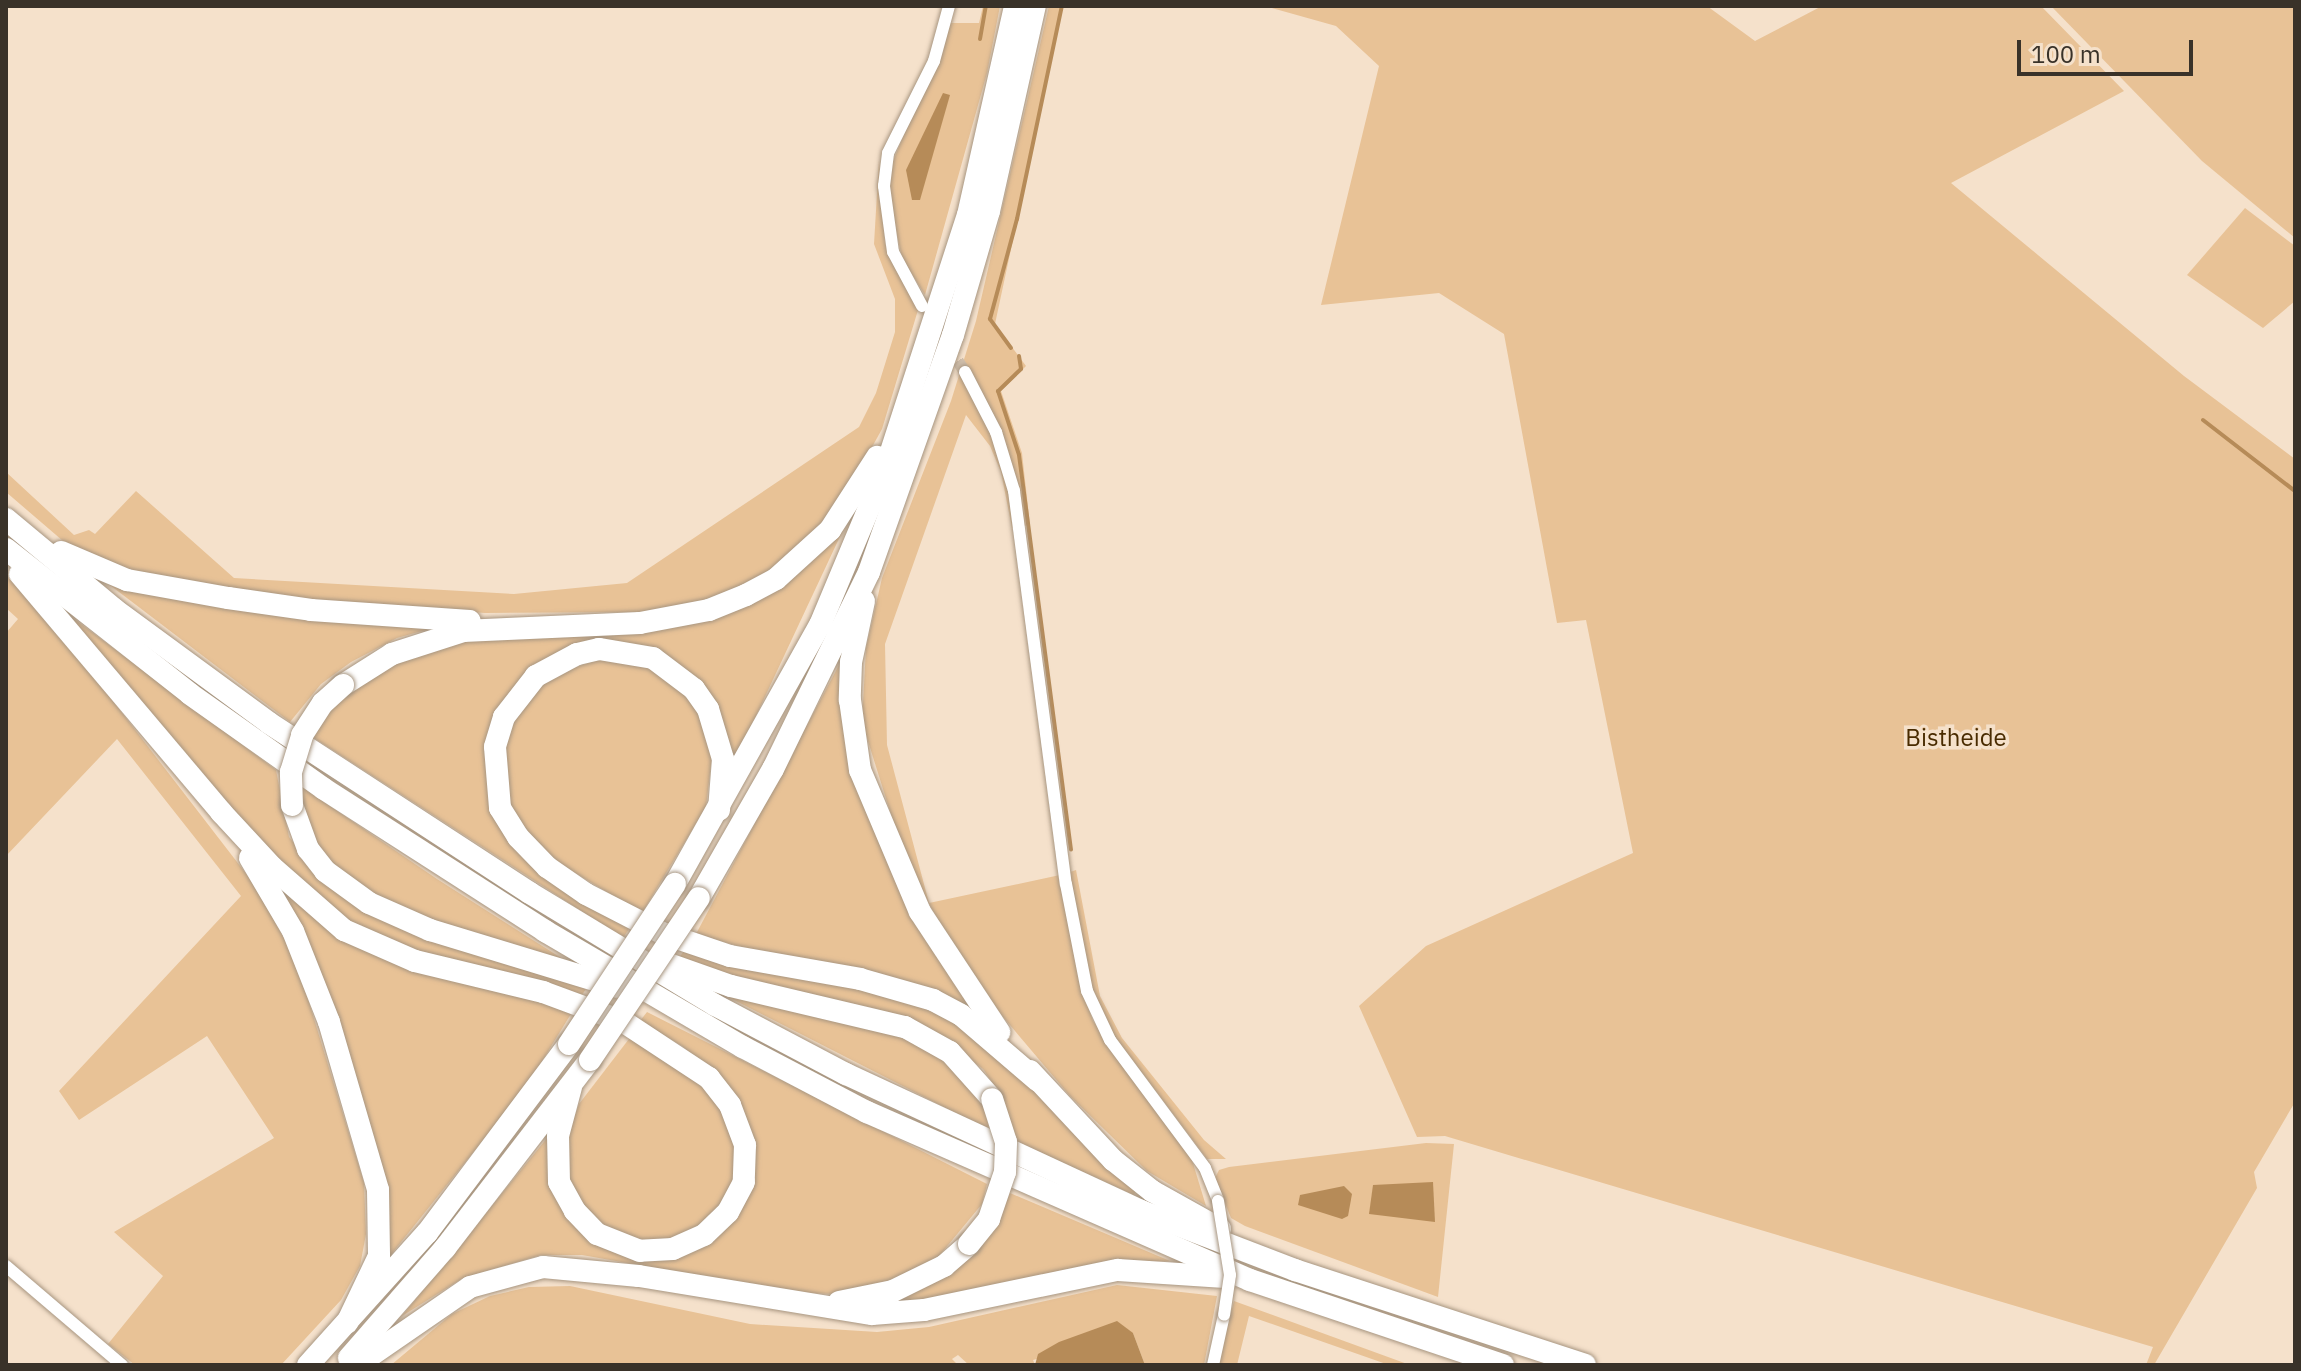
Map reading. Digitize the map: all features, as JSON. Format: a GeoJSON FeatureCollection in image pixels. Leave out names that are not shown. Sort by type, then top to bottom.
{"type":"FeatureCollection","features":[{"type":"Feature","properties":{"kind":"highway"},"geometry":{"type":"LineString","coordinates":[[308,1365],[490,1155],[569,1044],[675,884],[820,625],[928,347],[968,215],[1015,6]]}},
{"type":"Feature","properties":{"kind":"highway"},"geometry":{"type":"LineString","coordinates":[[343,1365],[445,1248],[571,1087],[699,898],[773,769],[869,572],[953,335],[989,211],[1035,6]]}},
{"type":"Feature","properties":{"kind":"highway"},"geometry":{"type":"LineString","coordinates":[[675,1008],[557,965],[430,930],[383,910],[325,871],[308,849],[292,805],[291,772],[302,735],[323,703],[343,685],[381,660],[428,640],[463,631],[675,618],[709,610],[776,579],[830,530],[855,496],[928,347]]}},
{"type":"Feature","properties":{"kind":"highway"},"geometry":{"type":"LineString","coordinates":[[12,524],[89,568],[127,580],[228,598],[395,617],[551,624]]}},
{"type":"Feature","properties":{"kind":"highway"},"geometry":{"type":"LineString","coordinates":[[12,524],[114,609],[269,723],[715,1005],[860,1081],[1141,1211],[1295,1270],[1585,1365]]}},
{"type":"Feature","properties":{"kind":"highway"},"geometry":{"type":"LineString","coordinates":[[6,549],[190,694],[324,789],[675,1008],[867,1112],[1250,1280],[1503,1365]]}},
{"type":"Feature","properties":{"kind":"highway"},"geometry":{"type":"LineString","coordinates":[[6,559],[221,812],[272,867],[344,930],[415,961],[570,1001],[656,1038],[695,1065],[730,1105],[745,1145],[744,1182],[728,1212],[704,1235],[673,1249],[640,1251],[597,1234],[575,1211],[558,1174],[558,1136],[571,1087]]}},
{"type":"Feature","properties":{"kind":"highway"},"geometry":{"type":"LineString","coordinates":[[869,572],[851,662],[852,724],[860,770],[895,862],[945,957],[1038,1081]]}},
{"type":"Feature","properties":{"kind":"highway"},"geometry":{"type":"LineString","coordinates":[[719,810],[723,759],[708,709],[694,689],[653,658],[599,649],[577,654],[536,676],[504,717],[495,747],[500,808],[518,837],[547,867],[586,894],[662,933],[730,956],[860,979],[933,1000],[961,1015],[1038,1081],[1113,1160],[1152,1191],[1295,1270]]}},
{"type":"Feature","properties":{"kind":"highway"},"geometry":{"type":"LineString","coordinates":[[221,812],[293,931],[329,1022],[374,1176],[379,1256],[347,1323]]}},
{"type":"Feature","properties":{"kind":"highway"},"geometry":{"type":"LineString","coordinates":[[609,940],[731,986],[905,1027],[950,1052],[992,1099],[1006,1142],[1005,1172],[989,1219],[969,1244],[944,1266],[893,1291],[806,1306]]}},
{"type":"Feature","properties":{"kind":"highway"},"geometry":{"type":"LineString","coordinates":[[357,1365],[470,1287],[543,1267],[639,1276],[806,1306],[872,1314],[924,1310],[1118,1270],[1250,1280]]}},
{"type":"Feature","properties":{"kind":"street"},"geometry":{"type":"LineString","coordinates":[[922,306],[893,252],[884,186],[888,153],[934,61],[949,6]]}},
{"type":"Feature","properties":{"kind":"street"},"geometry":{"type":"LineString","coordinates":[[965,372],[996,432],[1014,491],[1066,884],[1087,991],[1110,1040],[1198,1156],[1218,1201],[1230,1275],[1213,1365]]}},
{"type":"Feature","properties":{"kind":"street"},"geometry":{"type":"LineString","coordinates":[[6,1266],[122,1365]]}},
{"type":"Feature","properties":{"kind":"green space"},"geometry":{"type":"Polygon","coordinates":[[[983,6],[1000,6],[987,73],[925,295],[902,258],[889,197],[891,166],[950,23],[979,23],[983,6]]]}},
{"type":"Feature","properties":{"kind":"green space"},"geometry":{"type":"Polygon","coordinates":[[[1049,6],[1063,6],[995,324],[1026,366],[1001,391],[1022,453],[1030,525],[1012,528],[1001,472],[990,446],[966,415],[885,644],[887,745],[929,903],[1060,875],[1079,982],[1093,1021],[1192,1160],[1206,1206],[1147,1171],[1070,1096],[993,1005],[947,937],[905,859],[862,722],[866,648],[882,578],[951,401],[976,321],[1049,6]]]}},
{"type":"Feature","properties":{"kind":"green space","name":"Bistheide"},"geometry":{"type":"Polygon","coordinates":[[[1265,6],[1707,6],[1755,41],[1822,6],[2041,6],[2124,91],[1951,183],[2184,376],[2295,459],[2295,1102],[2254,1172],[2257,1188],[2154,1365],[2146,1365],[2153,1347],[1445,1136],[1417,1137],[1359,1006],[1426,946],[1633,853],[1586,620],[1557,623],[1504,334],[1439,293],[1321,305],[1379,66],[1336,26],[1265,6]]]}},
{"type":"Feature","properties":{"kind":"green space"},"geometry":{"type":"Polygon","coordinates":[[[2051,6],[2295,6],[2295,238],[2202,161],[2051,6]]]}},
{"type":"Feature","properties":{"kind":"green space"},"geometry":{"type":"Polygon","coordinates":[[[879,160],[885,244],[918,310],[882,429],[851,485],[813,536],[756,580],[712,600],[661,612],[485,613],[292,598],[148,576],[77,553],[6,492],[6,472],[74,535],[89,530],[95,534],[136,491],[234,578],[514,594],[627,583],[859,427],[876,393],[895,332],[895,299],[874,244],[879,160]]]}},
{"type":"Feature","properties":{"kind":"green space"},"geometry":{"type":"Polygon","coordinates":[[[2245,208],[2295,246],[2295,301],[2263,328],[2187,275],[2245,208]]]}},
{"type":"Feature","properties":{"kind":"green space"},"geometry":{"type":"Polygon","coordinates":[[[851,513],[725,782],[707,699],[615,644],[510,698],[500,816],[631,926],[623,938],[311,736],[332,703],[425,645],[731,609],[851,513]]]}},
{"type":"Feature","properties":{"kind":"green space"},"geometry":{"type":"Polygon","coordinates":[[[6,575],[45,613],[254,884],[287,944],[308,999],[364,1183],[366,1234],[360,1266],[341,1300],[281,1365],[135,1365],[108,1344],[163,1276],[114,1232],[274,1138],[207,1036],[79,1120],[59,1091],[241,896],[117,739],[6,856],[6,633],[18,619],[6,608],[6,575]]]}},
{"type":"Feature","properties":{"kind":"green space"},"geometry":{"type":"Polygon","coordinates":[[[98,576],[436,627],[397,638],[351,662],[321,684],[290,722],[98,576]]]}},
{"type":"Feature","properties":{"kind":"green space"},"geometry":{"type":"Polygon","coordinates":[[[61,609],[276,770],[289,837],[332,889],[589,985],[581,996],[446,964],[356,931],[281,871],[61,609]]]}},
{"type":"Feature","properties":{"kind":"green space"},"geometry":{"type":"Polygon","coordinates":[[[847,650],[851,750],[978,1015],[696,934],[847,650]]]}},
{"type":"Feature","properties":{"kind":"green space"},"geometry":{"type":"Polygon","coordinates":[[[599,659],[653,667],[679,685],[699,711],[713,747],[706,807],[642,913],[552,859],[511,811],[501,773],[511,718],[546,678],[599,659]]]}},
{"type":"Feature","properties":{"kind":"green space"},"geometry":{"type":"Polygon","coordinates":[[[302,787],[437,879],[566,961],[446,930],[383,903],[320,854],[302,805],[302,787]]]}},
{"type":"Feature","properties":{"kind":"green space"},"geometry":{"type":"Polygon","coordinates":[[[264,869],[316,919],[574,1009],[528,1084],[381,1267],[386,1215],[264,869]]]}},
{"type":"Feature","properties":{"kind":"green space"},"geometry":{"type":"Polygon","coordinates":[[[1076,870],[1100,996],[1122,1038],[1204,1140],[1226,1159],[1207,1159],[1107,1026],[1094,996],[1067,873],[1076,870]]]}},
{"type":"Feature","properties":{"kind":"green space"},"geometry":{"type":"Polygon","coordinates":[[[687,947],[895,992],[983,1038],[1136,1190],[1134,1195],[1015,1141],[1000,1094],[983,1069],[936,1033],[877,1009],[717,973],[678,959],[687,947]]]}},
{"type":"Feature","properties":{"kind":"green space"},"geometry":{"type":"Polygon","coordinates":[[[689,977],[929,1043],[984,1102],[989,1130],[689,977]]]}},
{"type":"Feature","properties":{"kind":"green space"},"geometry":{"type":"Polygon","coordinates":[[[647,1012],[987,1184],[982,1204],[939,1256],[906,1277],[839,1294],[796,1293],[582,1255],[541,1255],[463,1278],[402,1316],[552,1132],[572,1214],[671,1252],[747,1180],[713,1073],[682,1046],[640,1021],[647,1012]]]}},
{"type":"Feature","properties":{"kind":"green space"},"geometry":{"type":"Polygon","coordinates":[[[632,1035],[692,1069],[734,1130],[735,1176],[726,1202],[684,1237],[644,1241],[607,1231],[574,1193],[565,1163],[565,1143],[579,1104],[632,1035]]]}},
{"type":"Feature","properties":{"kind":"green space"},"geometry":{"type":"Polygon","coordinates":[[[1426,1143],[1454,1144],[1438,1297],[1245,1226],[1231,1218],[1215,1178],[1219,1170],[1229,1167],[1426,1143]]]}},
{"type":"Feature","properties":{"kind":"green space"},"geometry":{"type":"Polygon","coordinates":[[[1010,1193],[1170,1261],[1092,1265],[920,1303],[860,1307],[1000,1218],[1010,1193]]]}},
{"type":"Feature","properties":{"kind":"green space"},"geometry":{"type":"Polygon","coordinates":[[[1117,1285],[1217,1296],[1204,1365],[1145,1365],[1133,1333],[1033,1360],[1035,1365],[969,1365],[958,1355],[952,1359],[958,1365],[391,1365],[452,1314],[490,1296],[529,1287],[570,1286],[750,1324],[877,1332],[929,1327],[1117,1285]]]}},
{"type":"Feature","properties":{"kind":"green space"},"geometry":{"type":"Polygon","coordinates":[[[1234,1301],[1410,1365],[1389,1365],[1249,1316],[1237,1365],[1217,1365],[1234,1301]]]}},
{"type":"Feature","properties":{"kind":"shaded area"},"geometry":{"type":"Polygon","coordinates":[[[943,93],[950,95],[920,200],[912,200],[906,170],[943,93]]]}},
{"type":"Feature","properties":{"kind":"shaded area"},"geometry":{"type":"Polygon","coordinates":[[[1433,1182],[1435,1222],[1369,1214],[1373,1185],[1433,1182]]]}},
{"type":"Feature","properties":{"kind":"shaded area"},"geometry":{"type":"Polygon","coordinates":[[[1344,1186],[1352,1194],[1348,1216],[1342,1219],[1298,1205],[1300,1195],[1344,1186]]]}},
{"type":"Feature","properties":{"kind":"shaded area"},"geometry":{"type":"Polygon","coordinates":[[[1117,1321],[1133,1333],[1145,1365],[1035,1365],[1038,1354],[1059,1342],[1117,1321]]]}},
{"type":"Feature","properties":{"kind":"waterway"},"geometry":{"type":"LineString","coordinates":[[980,39],[986,6]]}},
{"type":"Feature","properties":{"kind":"waterway"},"geometry":{"type":"LineString","coordinates":[[1011,348],[990,319],[1017,219],[1062,6]]}},
{"type":"Feature","properties":{"kind":"waterway"},"geometry":{"type":"LineString","coordinates":[[1019,356],[1021,369],[998,391],[1019,455],[1071,850]]}},
{"type":"Feature","properties":{"kind":"waterway"},"geometry":{"type":"LineString","coordinates":[[2203,420],[2295,491]]}},
{"type":"Feature","properties":{"kind":"tunnel"},"geometry":{"type":"LineString","coordinates":[[948,346],[965,372]]}}]}
